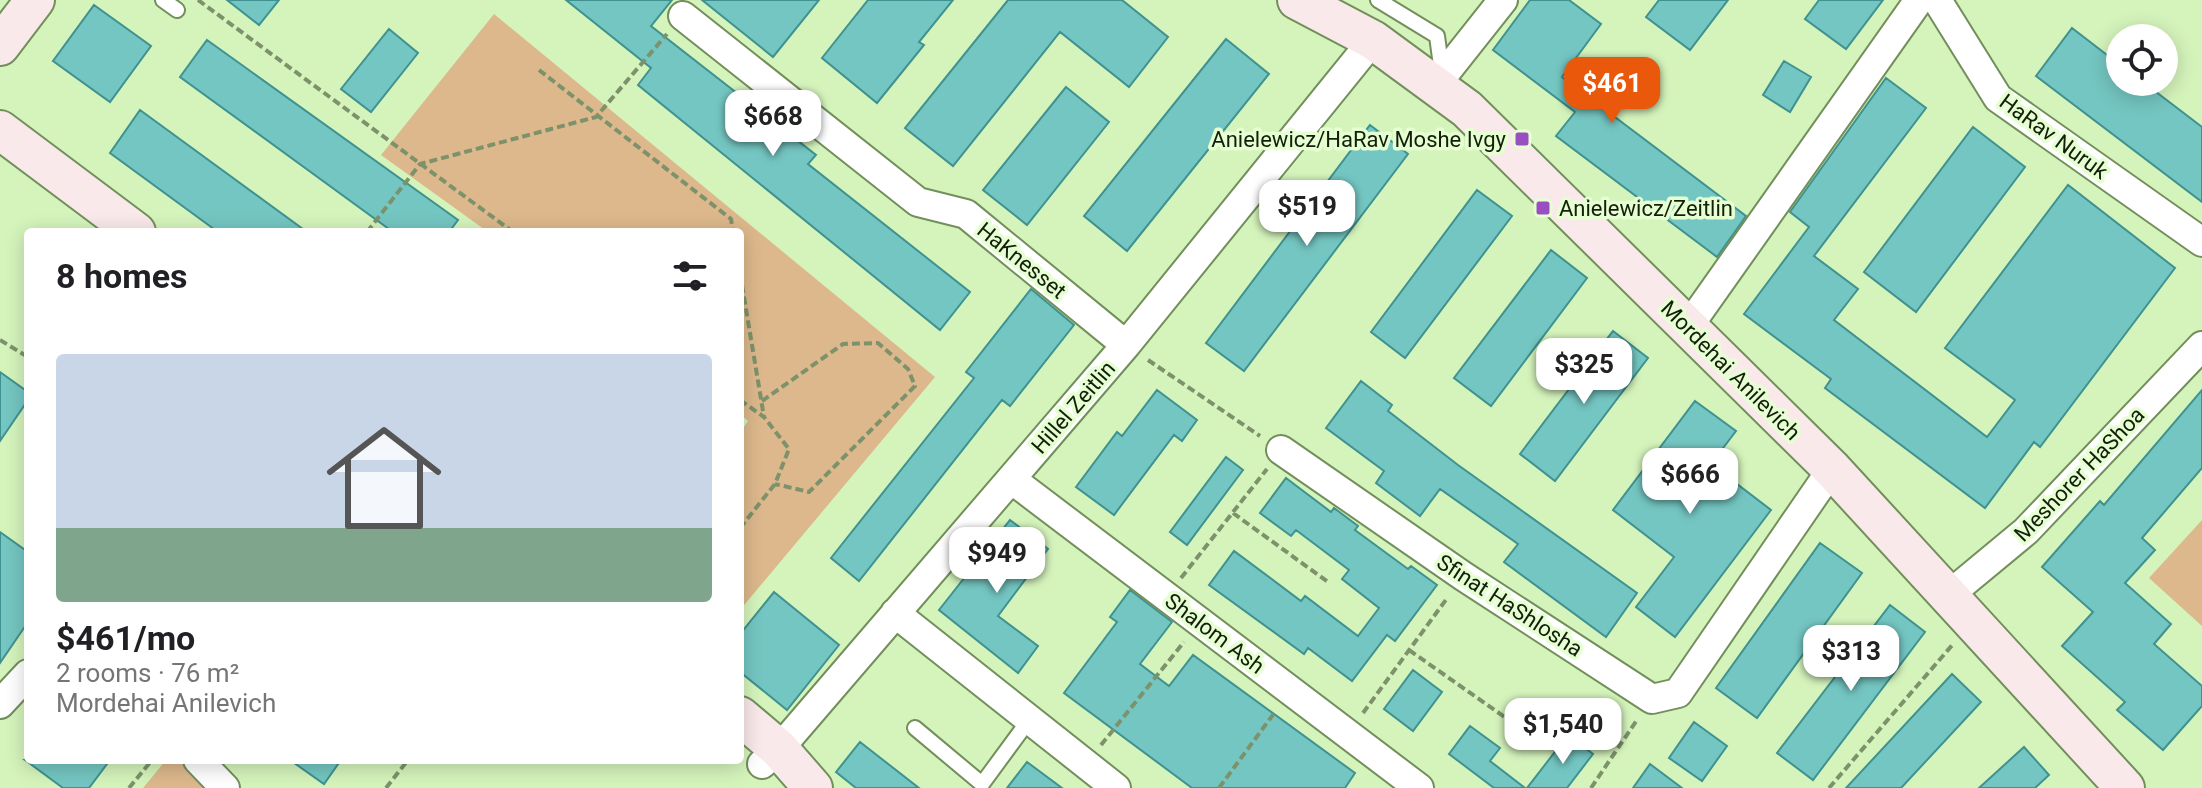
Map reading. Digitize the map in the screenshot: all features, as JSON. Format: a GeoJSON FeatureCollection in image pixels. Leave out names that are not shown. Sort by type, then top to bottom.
{"type":"FeatureCollection","features":[{"type":"Feature","properties":{"kind":"street"},"geometry":{"type":"LineString","coordinates":[[0,46],[35,0]]}},
{"type":"Feature","properties":{"kind":"street","name":"Mordehai Anilevich"},"geometry":{"type":"LineString","coordinates":[[1297,0],[1373,40],[1443,83],[1832,469],[2125,788]]}},
{"type":"Feature","properties":{"kind":"street"},"geometry":{"type":"LineString","coordinates":[[1443,83],[1503,0]]}},
{"type":"Feature","properties":{"kind":"street"},"geometry":{"type":"LineString","coordinates":[[1688,327],[1919,0]]}},
{"type":"Feature","properties":{"kind":"street","name":"HaRav Nuruk"},"geometry":{"type":"LineString","coordinates":[[1937,0],[1998,98],[2202,242]]}},
{"type":"Feature","properties":{"kind":"street","name":"HaKnesset"},"geometry":{"type":"LineString","coordinates":[[683,16],[918,202],[966,214],[1126,345]]}},
{"type":"Feature","properties":{"kind":"street","name":"Hillel Zeitlin"},"geometry":{"type":"LineString","coordinates":[[766,761],[1126,345],[1373,40]]}},
{"type":"Feature","properties":{"kind":"street"},"geometry":{"type":"LineString","coordinates":[[0,130],[131,228]]}},
{"type":"Feature","properties":{"kind":"street"},"geometry":{"type":"LineString","coordinates":[[0,158],[94,228]]}},
{"type":"Feature","properties":{"kind":"street","name":"Meshorer HaShoa"},"geometry":{"type":"LineString","coordinates":[[1962,607],[2026,531],[2202,346]]}},
{"type":"Feature","properties":{"kind":"street","name":"Sfinat HaShlosha"},"geometry":{"type":"LineString","coordinates":[[1281,450],[1463,576],[1652,699]]}},
{"type":"Feature","properties":{"kind":"street"},"geometry":{"type":"LineString","coordinates":[[1652,699],[1678,693],[1832,469]]}},
{"type":"Feature","properties":{"kind":"street","name":"Shalom Ash"},"geometry":{"type":"LineString","coordinates":[[1011,479],[1419,788]]}},
{"type":"Feature","properties":{"kind":"street"},"geometry":{"type":"LineString","coordinates":[[895,613],[1116,788]]}},
{"type":"Feature","properties":{"kind":"street"},"geometry":{"type":"LineString","coordinates":[[0,704],[24,678]]}},
{"type":"Feature","properties":{"kind":"street"},"geometry":{"type":"LineString","coordinates":[[744,723],[766,761],[813,788]]}},
{"type":"Feature","properties":{"kind":"street"},"geometry":{"type":"LineString","coordinates":[[202,764],[225,788]]}},
{"type":"Feature","properties":{"kind":"lane"},"geometry":{"type":"LineString","coordinates":[[163,0],[177,10]]}},
{"type":"Feature","properties":{"kind":"lane"},"geometry":{"type":"LineString","coordinates":[[1378,0],[1437,36],[1443,83]]}},
{"type":"Feature","properties":{"kind":"lane"},"geometry":{"type":"LineString","coordinates":[[915,728],[982,784],[1029,720]]}},
{"type":"Feature","properties":{"kind":"path"},"geometry":{"type":"LineString","coordinates":[[198,0],[508,228]]}},
{"type":"Feature","properties":{"kind":"path"},"geometry":{"type":"LineString","coordinates":[[370,228],[420,164],[596,117],[683,16]]}},
{"type":"Feature","properties":{"kind":"path"},"geometry":{"type":"LineString","coordinates":[[539,70],[731,219],[732,228]]}},
{"type":"Feature","properties":{"kind":"path"},"geometry":{"type":"LineString","coordinates":[[744,296],[764,417]]}},
{"type":"Feature","properties":{"kind":"path"},"geometry":{"type":"LineString","coordinates":[[0,340],[24,355]]}},
{"type":"Feature","properties":{"kind":"path"},"geometry":{"type":"LineString","coordinates":[[762,401],[843,344],[878,343],[908,369],[915,386],[809,492],[775,484]]}},
{"type":"Feature","properties":{"kind":"path"},"geometry":{"type":"LineString","coordinates":[[1126,345],[1281,450],[1167,597]]}},
{"type":"Feature","properties":{"kind":"path"},"geometry":{"type":"LineString","coordinates":[[744,403],[764,417],[789,449],[775,484],[744,523]]}},
{"type":"Feature","properties":{"kind":"path"},"geometry":{"type":"LineString","coordinates":[[1233,513],[1328,582]]}},
{"type":"Feature","properties":{"kind":"path"},"geometry":{"type":"LineString","coordinates":[[1347,734],[1463,576]]}},
{"type":"Feature","properties":{"kind":"path"},"geometry":{"type":"LineString","coordinates":[[1829,788],[1962,607]]}},
{"type":"Feature","properties":{"kind":"path"},"geometry":{"type":"LineString","coordinates":[[1086,764],[1200,622]]}},
{"type":"Feature","properties":{"kind":"path"},"geometry":{"type":"LineString","coordinates":[[1409,650],[1506,718]]}},
{"type":"Feature","properties":{"kind":"path"},"geometry":{"type":"LineString","coordinates":[[1219,788],[1291,691]]}},
{"type":"Feature","properties":{"kind":"path"},"geometry":{"type":"LineString","coordinates":[[1591,788],[1652,699]]}},
{"type":"Feature","properties":{"kind":"path"},"geometry":{"type":"LineString","coordinates":[[129,788],[149,764]]}},
{"type":"Feature","properties":{"kind":"path"},"geometry":{"type":"LineString","coordinates":[[386,788],[405,764]]}},
{"type":"Feature","properties":{"kind":"shaded area"},"geometry":{"type":"Polygon","coordinates":[[[494,14],[935,377],[744,605],[744,427],[748,421],[744,418],[744,228],[482,228],[381,155],[494,14]]]}},
{"type":"Feature","properties":{"kind":"shaded area"},"geometry":{"type":"Polygon","coordinates":[[[2202,520],[2202,626],[2149,578],[2202,520]]]}},
{"type":"Feature","properties":{"kind":"shaded area"},"geometry":{"type":"Polygon","coordinates":[[[163,764],[185,764],[207,782],[202,788],[143,788],[163,764]]]}},
{"type":"Feature","properties":{"kind":"building"},"geometry":{"type":"Polygon","coordinates":[[[227,0],[279,0],[259,25],[227,0]]]}},
{"type":"Feature","properties":{"kind":"building"},"geometry":{"type":"Polygon","coordinates":[[[566,0],[672,0],[651,26],[816,155],[808,164],[970,292],[940,330],[638,85],[651,68],[566,0]]]}},
{"type":"Feature","properties":{"kind":"building"},"geometry":{"type":"Polygon","coordinates":[[[702,0],[819,0],[773,57],[702,0]]]}},
{"type":"Feature","properties":{"kind":"building"},"geometry":{"type":"Polygon","coordinates":[[[868,0],[953,0],[919,42],[924,45],[877,103],[822,58],[868,0]]]}},
{"type":"Feature","properties":{"kind":"building"},"geometry":{"type":"Polygon","coordinates":[[[1008,0],[1122,0],[1168,37],[1129,87],[1060,32],[953,166],[905,128],[1008,0]]]}},
{"type":"Feature","properties":{"kind":"building"},"geometry":{"type":"Polygon","coordinates":[[[1530,0],[1569,0],[1601,24],[1562,77],[1746,216],[1717,257],[1556,136],[1575,112],[1493,50],[1530,0]]]}},
{"type":"Feature","properties":{"kind":"building"},"geometry":{"type":"Polygon","coordinates":[[[1659,0],[1728,0],[1690,50],[1646,17],[1659,0]]]}},
{"type":"Feature","properties":{"kind":"building"},"geometry":{"type":"Polygon","coordinates":[[[1819,0],[1883,0],[1846,49],[1805,19],[1819,0]]]}},
{"type":"Feature","properties":{"kind":"building"},"geometry":{"type":"Polygon","coordinates":[[[94,5],[151,46],[110,102],[53,61],[94,5]]]}},
{"type":"Feature","properties":{"kind":"building"},"geometry":{"type":"Polygon","coordinates":[[[2072,28],[2106,54],[2106,96],[2161,96],[2202,127],[2202,202],[2036,76],[2072,28]]]}},
{"type":"Feature","properties":{"kind":"building"},"geometry":{"type":"Polygon","coordinates":[[[389,29],[418,53],[371,112],[341,89],[389,29]]]}},
{"type":"Feature","properties":{"kind":"building"},"geometry":{"type":"Polygon","coordinates":[[[1226,39],[1269,74],[1127,251],[1084,216],[1226,39]]]}},
{"type":"Feature","properties":{"kind":"building"},"geometry":{"type":"Polygon","coordinates":[[[207,40],[458,220],[452,228],[388,228],[180,77],[207,40]]]}},
{"type":"Feature","properties":{"kind":"building"},"geometry":{"type":"Polygon","coordinates":[[[1784,61],[1811,77],[1790,112],[1763,95],[1784,61]]]}},
{"type":"Feature","properties":{"kind":"building"},"geometry":{"type":"Polygon","coordinates":[[[1886,78],[1926,108],[1814,256],[1858,289],[1834,320],[1987,437],[2015,400],[1945,348],[2068,185],[2175,268],[2040,447],[2034,442],[1985,508],[1825,388],[1831,379],[1744,314],[1809,227],[1790,212],[1886,78]]]}},
{"type":"Feature","properties":{"kind":"building"},"geometry":{"type":"Polygon","coordinates":[[[1066,87],[1109,122],[1027,225],[983,190],[1066,87]]]}},
{"type":"Feature","properties":{"kind":"building"},"geometry":{"type":"Polygon","coordinates":[[[140,110],[302,228],[213,228],[110,153],[140,110]]]}},
{"type":"Feature","properties":{"kind":"building"},"geometry":{"type":"Polygon","coordinates":[[[1370,125],[1408,154],[1244,371],[1206,343],[1370,125]]]}},
{"type":"Feature","properties":{"kind":"building"},"geometry":{"type":"Polygon","coordinates":[[[1973,127],[2025,167],[1916,312],[1864,272],[1973,127]]]}},
{"type":"Feature","properties":{"kind":"building"},"geometry":{"type":"Polygon","coordinates":[[[1477,190],[1512,216],[1405,358],[1371,332],[1477,190]]]}},
{"type":"Feature","properties":{"kind":"building"},"geometry":{"type":"Polygon","coordinates":[[[1551,250],[1587,278],[1491,406],[1454,378],[1551,250]]]}},
{"type":"Feature","properties":{"kind":"building"},"geometry":{"type":"Polygon","coordinates":[[[1031,289],[1074,325],[1010,406],[1002,400],[859,581],[831,558],[974,378],[966,372],[1031,289]]]}},
{"type":"Feature","properties":{"kind":"building"},"geometry":{"type":"Polygon","coordinates":[[[1613,331],[1648,358],[1555,481],[1520,454],[1613,331]]]}},
{"type":"Feature","properties":{"kind":"building"},"geometry":{"type":"Polygon","coordinates":[[[0,372],[24,389],[24,406],[0,441],[0,372]]]}},
{"type":"Feature","properties":{"kind":"building"},"geometry":{"type":"Polygon","coordinates":[[[1361,381],[1392,405],[1388,411],[1458,465],[1637,593],[1606,637],[1504,562],[1518,544],[1440,489],[1420,516],[1376,483],[1384,471],[1326,428],[1361,381]]]}},
{"type":"Feature","properties":{"kind":"building"},"geometry":{"type":"Polygon","coordinates":[[[1157,390],[1197,420],[1182,441],[1174,435],[1114,515],[1076,487],[1117,432],[1122,436],[1157,390]]]}},
{"type":"Feature","properties":{"kind":"building"},"geometry":{"type":"Polygon","coordinates":[[[2202,390],[2202,468],[2142,538],[2155,550],[2125,583],[2171,624],[2154,644],[2202,686],[2202,706],[2163,750],[2117,710],[2125,702],[2062,646],[2093,612],[2042,567],[2100,501],[2104,505],[2202,390]]]}},
{"type":"Feature","properties":{"kind":"building"},"geometry":{"type":"Polygon","coordinates":[[[1695,401],[1736,431],[1711,464],[1771,510],[1675,637],[1636,607],[1674,557],[1613,510],[1695,401]]]}},
{"type":"Feature","properties":{"kind":"building"},"geometry":{"type":"Polygon","coordinates":[[[1226,457],[1243,470],[1187,545],[1170,532],[1226,457]]]}},
{"type":"Feature","properties":{"kind":"building"},"geometry":{"type":"Polygon","coordinates":[[[1286,478],[1331,512],[1334,508],[1358,526],[1355,530],[1408,569],[1411,566],[1437,585],[1395,641],[1387,635],[1352,681],[1308,648],[1304,654],[1209,585],[1234,551],[1301,601],[1305,596],[1358,636],[1379,608],[1342,579],[1349,570],[1296,530],[1291,536],[1260,513],[1286,478]]]}},
{"type":"Feature","properties":{"kind":"building"},"geometry":{"type":"Polygon","coordinates":[[[1010,520],[1048,549],[998,616],[1038,646],[1018,673],[939,610],[1010,520]]]}},
{"type":"Feature","properties":{"kind":"building"},"geometry":{"type":"Polygon","coordinates":[[[0,532],[24,549],[24,628],[0,663],[0,532]]]}},
{"type":"Feature","properties":{"kind":"building"},"geometry":{"type":"Polygon","coordinates":[[[1820,543],[1862,573],[1757,718],[1716,688],[1820,543]]]}},
{"type":"Feature","properties":{"kind":"building"},"geometry":{"type":"Polygon","coordinates":[[[1130,590],[1172,622],[1140,664],[1169,686],[1193,655],[1355,773],[1345,788],[1192,788],[1064,693],[1117,622],[1110,617],[1130,590]]]}},
{"type":"Feature","properties":{"kind":"building"},"geometry":{"type":"Polygon","coordinates":[[[774,592],[839,645],[787,710],[744,675],[744,629],[774,592]]]}},
{"type":"Feature","properties":{"kind":"building"},"geometry":{"type":"Polygon","coordinates":[[[1890,605],[1925,632],[1813,780],[1777,753],[1890,605]]]}},
{"type":"Feature","properties":{"kind":"building"},"geometry":{"type":"Polygon","coordinates":[[[1413,670],[1442,692],[1413,731],[1384,709],[1413,670]]]}},
{"type":"Feature","properties":{"kind":"building"},"geometry":{"type":"Polygon","coordinates":[[[1952,674],[1981,702],[1901,788],[1846,788],[1952,674]]]}},
{"type":"Feature","properties":{"kind":"building"},"geometry":{"type":"Polygon","coordinates":[[[1694,722],[1727,746],[1702,781],[1669,758],[1694,722]]]}},
{"type":"Feature","properties":{"kind":"building"},"geometry":{"type":"Polygon","coordinates":[[[1470,726],[1500,748],[1490,761],[1525,788],[1494,788],[1449,754],[1470,726]]]}},
{"type":"Feature","properties":{"kind":"building"},"geometry":{"type":"Polygon","coordinates":[[[1568,735],[1593,754],[1567,788],[1527,788],[1568,735]]]}},
{"type":"Feature","properties":{"kind":"building"},"geometry":{"type":"Polygon","coordinates":[[[860,742],[919,788],[856,788],[836,772],[860,742]]]}},
{"type":"Feature","properties":{"kind":"building"},"geometry":{"type":"Polygon","coordinates":[[[2024,747],[2049,775],[2035,788],[1979,788],[2024,747]]]}},
{"type":"Feature","properties":{"kind":"building"},"geometry":{"type":"Polygon","coordinates":[[[1027,762],[1062,788],[1007,788],[1027,762]]]}},
{"type":"Feature","properties":{"kind":"building"},"geometry":{"type":"Polygon","coordinates":[[[30,764],[107,764],[89,788],[63,788],[30,764]]]}},
{"type":"Feature","properties":{"kind":"building"},"geometry":{"type":"Polygon","coordinates":[[[296,764],[338,764],[324,784],[296,764]]]}},
{"type":"Feature","properties":{"kind":"building"},"geometry":{"type":"Polygon","coordinates":[[[1650,764],[1682,788],[1633,788],[1650,764]]]}},
{"type":"Feature","properties":{"kind":"place","name":"Anielewicz/HaRav Moshe Ivgy"},"geometry":{"type":"Point","coordinates":[1522,139]}},
{"type":"Feature","properties":{"kind":"place","name":"Anielewicz/Zeitlin"},"geometry":{"type":"Point","coordinates":[1543,208]}}]}
